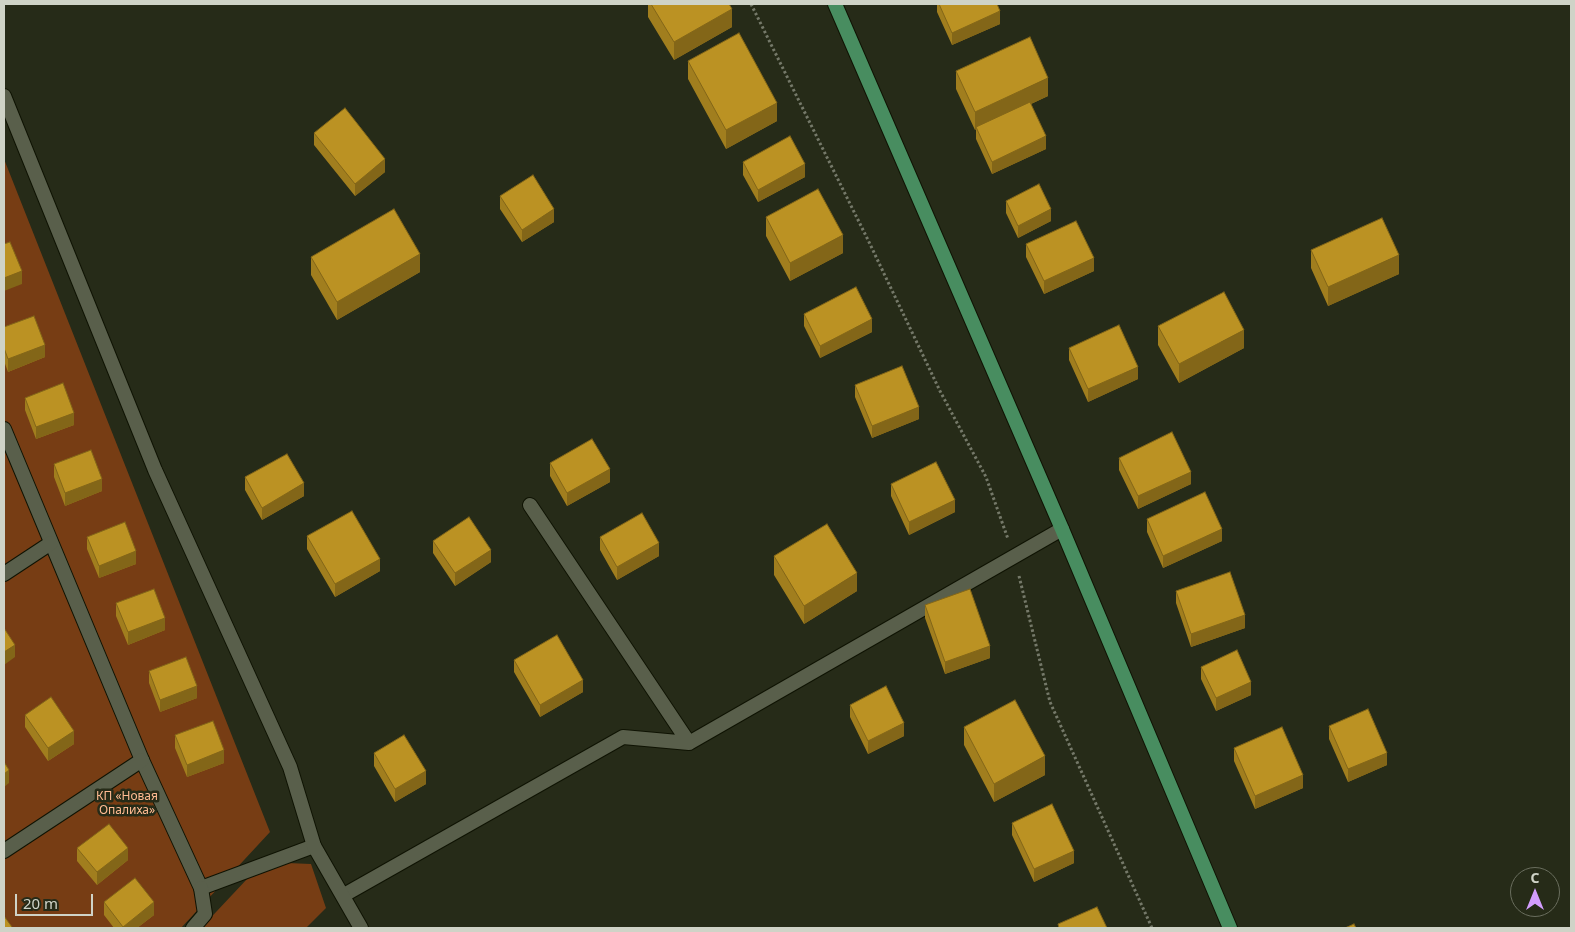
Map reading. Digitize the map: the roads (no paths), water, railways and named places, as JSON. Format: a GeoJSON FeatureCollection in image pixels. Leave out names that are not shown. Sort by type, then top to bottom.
{"type":"FeatureCollection","features":[{"type":"Feature","properties":{"kind":"main road"},"geometry":{"type":"LineString","coordinates":[[834,4],[1062,529],[1230,928]]}},
{"type":"Feature","properties":{"kind":"street"},"geometry":{"type":"LineString","coordinates":[[4,96],[155,470],[290,767],[314,846],[344,895],[361,928]]}},
{"type":"Feature","properties":{"kind":"street"},"geometry":{"type":"LineString","coordinates":[[4,429],[142,760],[201,888],[205,914],[193,928]]}},
{"type":"Feature","properties":{"kind":"street"},"geometry":{"type":"LineString","coordinates":[[530,505],[689,743]]}},
{"type":"Feature","properties":{"kind":"street"},"geometry":{"type":"LineString","coordinates":[[344,895],[623,738],[689,743],[1062,529]]}},
{"type":"Feature","properties":{"kind":"street"},"geometry":{"type":"LineString","coordinates":[[4,574],[51,543]]}},
{"type":"Feature","properties":{"kind":"street"},"geometry":{"type":"LineString","coordinates":[[4,851],[142,760]]}},
{"type":"Feature","properties":{"kind":"street"},"geometry":{"type":"LineString","coordinates":[[201,888],[314,846]]}},
{"type":"Feature","properties":{"kind":"park label","name":"КП «Новая Опалиха»"},"geometry":{"type":"Point","coordinates":[127,804]}}]}
